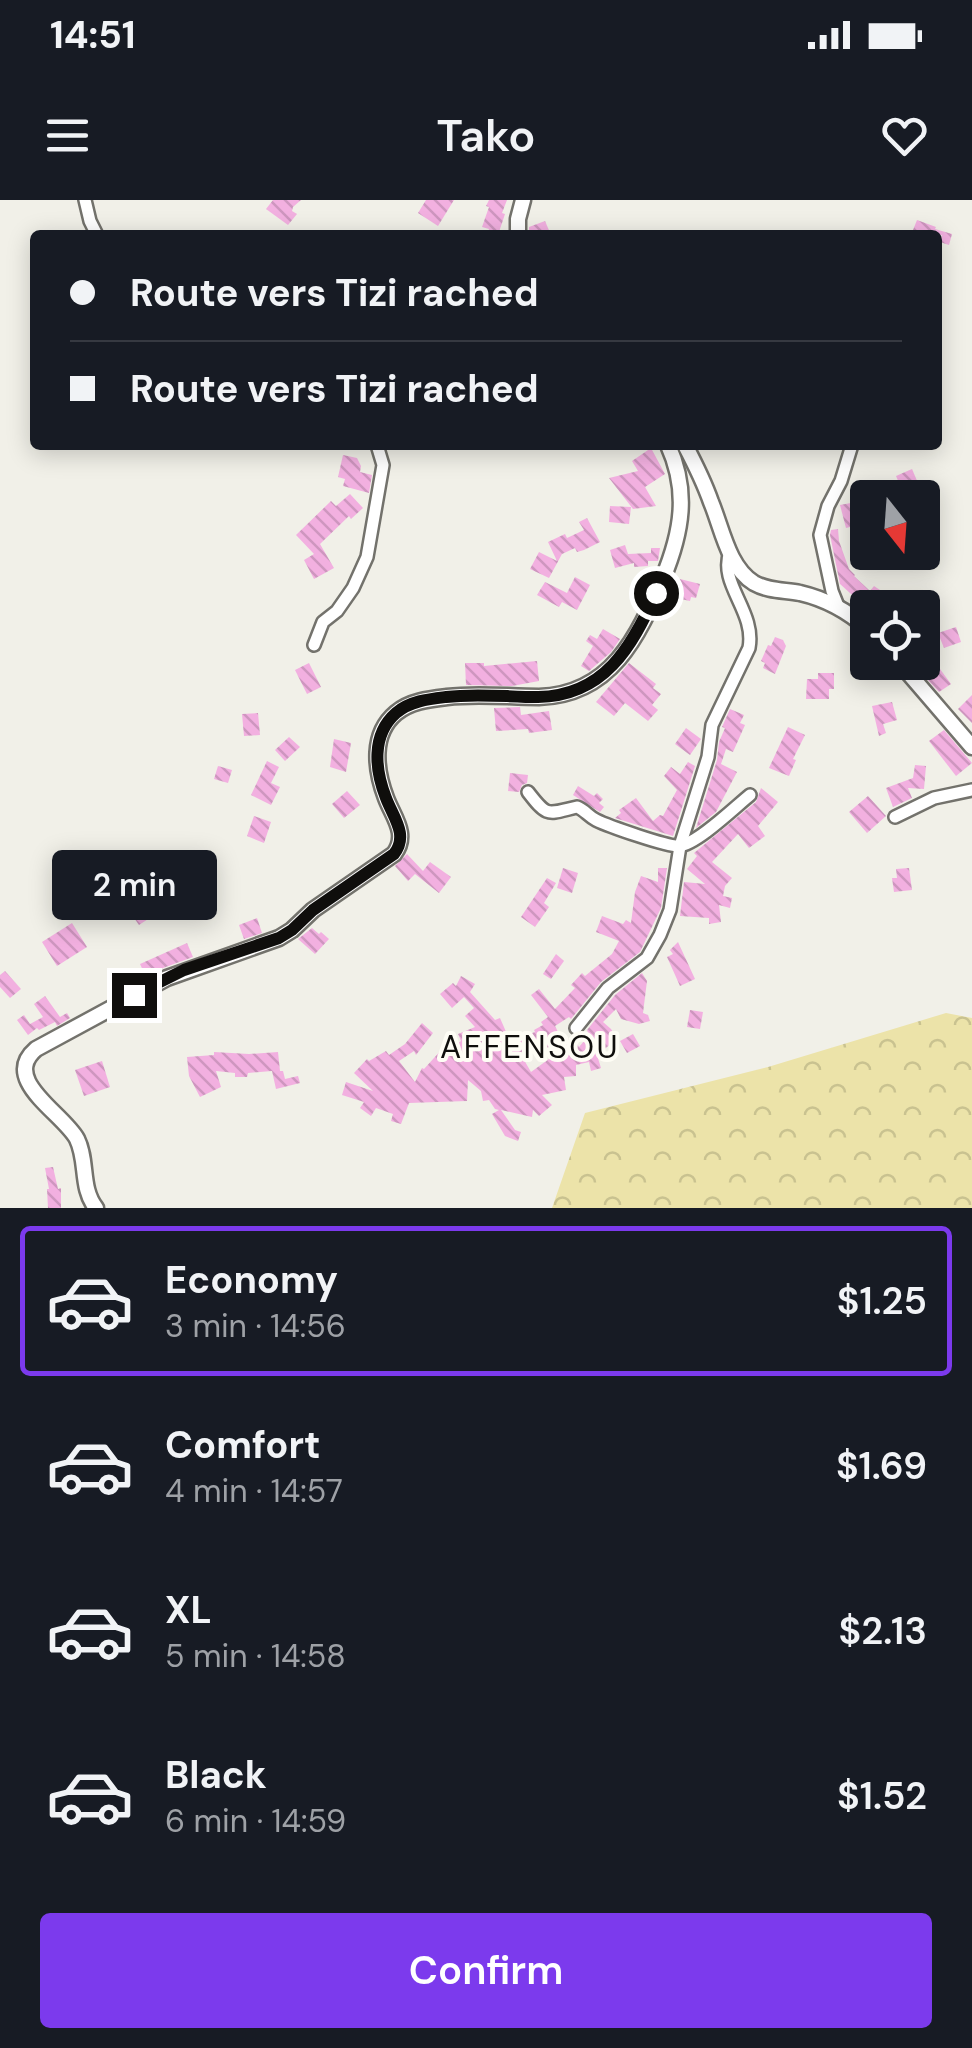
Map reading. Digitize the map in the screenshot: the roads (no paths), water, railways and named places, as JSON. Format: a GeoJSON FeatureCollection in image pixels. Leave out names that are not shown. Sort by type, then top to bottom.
{"type":"FeatureCollection","features":[{"type":"Feature","properties":{"kind":"main road"},"geometry":{"type":"LineString","coordinates":[[518,230],[523,200]]}},
{"type":"Feature","properties":{"kind":"main road"},"geometry":{"type":"LineString","coordinates":[[96,1208],[86,1188],[77,1140],[30,1087],[25,1074],[29,1055],[167,978],[279,938],[394,854],[400,845],[400,831],[386,798],[376,756],[386,725],[406,706],[462,695],[555,696],[588,686],[605,675],[647,613],[665,574],[682,508],[681,485],[670,450]]}},
{"type":"Feature","properties":{"kind":"main road"},"geometry":{"type":"LineString","coordinates":[[688,450],[738,568],[758,585],[802,594],[838,606],[850,615]]}},
{"type":"Feature","properties":{"kind":"main road"},"geometry":{"type":"LineString","coordinates":[[914,680],[972,747]]}},
{"type":"Feature","properties":{"kind":"street"},"geometry":{"type":"LineString","coordinates":[[85,200],[94,230]]}},
{"type":"Feature","properties":{"kind":"street"},"geometry":{"type":"LineString","coordinates":[[314,645],[323,622],[352,588],[367,556],[383,465],[378,450]]}},
{"type":"Feature","properties":{"kind":"street"},"geometry":{"type":"LineString","coordinates":[[838,606],[820,535],[850,450]]}},
{"type":"Feature","properties":{"kind":"street"},"geometry":{"type":"LineString","coordinates":[[576,1028],[608,988],[647,958],[670,910],[680,846],[708,757],[712,725],[752,637],[745,610],[728,576],[726,563],[730,552]]}},
{"type":"Feature","properties":{"kind":"street"},"geometry":{"type":"LineString","coordinates":[[896,817],[934,798],[972,790]]}},
{"type":"Feature","properties":{"kind":"street"},"geometry":{"type":"LineString","coordinates":[[528,792],[548,812],[577,807],[592,818],[644,838],[680,846],[750,796]]}},
{"type":"Feature","properties":{"kind":"district","name":"AFFENSOU"},"geometry":{"type":"Point","coordinates":[530,1047]}}]}
